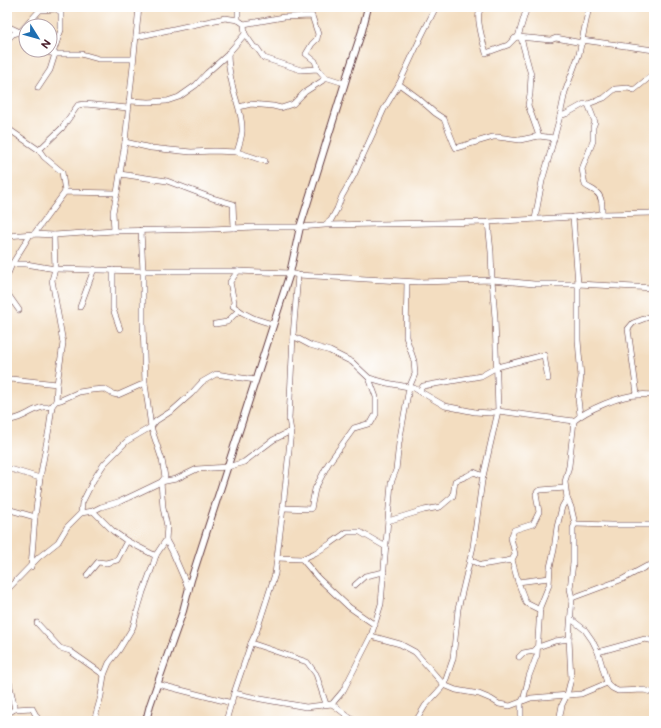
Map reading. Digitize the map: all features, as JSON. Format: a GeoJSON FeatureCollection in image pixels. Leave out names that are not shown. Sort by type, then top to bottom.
{"type":"FeatureCollection","features":[{"type":"Feature","properties":{"kind":"street"},"geometry":{"type":"LineString","coordinates":[[114,231],[113,212],[125,142],[139,7]]}},
{"type":"Feature","properties":{"kind":"street"},"geometry":{"type":"LineString","coordinates":[[238,7],[238,20]]}},
{"type":"Feature","properties":{"kind":"street"},"geometry":{"type":"LineString","coordinates":[[146,721],[150,705],[184,611],[189,590],[290,273],[300,227],[344,83],[362,31],[368,7]]}},
{"type":"Feature","properties":{"kind":"street"},"geometry":{"type":"LineString","coordinates":[[325,224],[331,220],[337,209],[384,109],[399,84],[436,7]]}},
{"type":"Feature","properties":{"kind":"street"},"geometry":{"type":"LineString","coordinates":[[482,7],[478,14],[486,53],[508,45],[515,38],[551,40],[556,38],[654,50]]}},
{"type":"Feature","properties":{"kind":"street"},"geometry":{"type":"LineString","coordinates":[[527,7],[520,38],[528,59],[531,75],[528,105],[539,136]]}},
{"type":"Feature","properties":{"kind":"street"},"geometry":{"type":"LineString","coordinates":[[535,219],[542,181],[550,157],[565,92],[582,41],[589,7]]}},
{"type":"Feature","properties":{"kind":"street"},"geometry":{"type":"LineString","coordinates":[[33,18],[40,10],[56,8],[60,12],[61,30],[58,40]]}},
{"type":"Feature","properties":{"kind":"street"},"geometry":{"type":"LineString","coordinates":[[136,37],[224,18],[238,20],[244,24],[284,17],[312,16],[318,34],[317,39],[306,54],[315,61],[318,69],[325,76],[344,83]]}},
{"type":"Feature","properties":{"kind":"street"},"geometry":{"type":"LineString","coordinates":[[244,24],[246,34],[254,47],[257,48],[264,58],[301,70],[318,69]]}},
{"type":"Feature","properties":{"kind":"street"},"geometry":{"type":"LineString","coordinates":[[7,26],[18,31]]}},
{"type":"Feature","properties":{"kind":"street"},"geometry":{"type":"LineString","coordinates":[[7,40],[13,34],[18,33]]}},
{"type":"Feature","properties":{"kind":"street"},"geometry":{"type":"LineString","coordinates":[[129,101],[167,101],[179,97],[196,85],[246,34]]}},
{"type":"Feature","properties":{"kind":"street"},"geometry":{"type":"LineString","coordinates":[[228,53],[228,67],[243,128],[237,152]]}},
{"type":"Feature","properties":{"kind":"street"},"geometry":{"type":"LineString","coordinates":[[58,54],[82,54],[99,59],[133,59]]}},
{"type":"Feature","properties":{"kind":"street"},"geometry":{"type":"LineString","coordinates":[[38,88],[50,70],[53,58]]}},
{"type":"Feature","properties":{"kind":"street"},"geometry":{"type":"LineString","coordinates":[[560,116],[584,104],[604,98],[615,89],[628,88],[634,90],[654,74]]}},
{"type":"Feature","properties":{"kind":"street"},"geometry":{"type":"LineString","coordinates":[[239,107],[251,104],[282,108],[293,104],[305,92],[322,81],[325,76]]}},
{"type":"Feature","properties":{"kind":"street"},"geometry":{"type":"LineString","coordinates":[[399,84],[418,98],[434,113],[444,119],[456,148],[497,136],[520,140],[539,136],[554,138]]}},
{"type":"Feature","properties":{"kind":"street"},"geometry":{"type":"LineString","coordinates":[[39,150],[62,128],[78,105],[85,104],[128,108]]}},
{"type":"Feature","properties":{"kind":"street"},"geometry":{"type":"LineString","coordinates":[[588,104],[595,122],[593,127],[593,141],[582,169],[585,185],[598,193],[602,203],[602,214]]}},
{"type":"Feature","properties":{"kind":"street"},"geometry":{"type":"LineString","coordinates":[[7,128],[39,150],[44,157],[62,172],[65,192],[10,264],[7,276]]}},
{"type":"Feature","properties":{"kind":"street"},"geometry":{"type":"LineString","coordinates":[[125,142],[151,148],[191,152],[237,152],[265,161]]}},
{"type":"Feature","properties":{"kind":"street"},"geometry":{"type":"LineString","coordinates":[[120,174],[167,181],[199,194],[233,204],[234,228]]}},
{"type":"Feature","properties":{"kind":"street"},"geometry":{"type":"LineString","coordinates":[[65,192],[117,194]]}},
{"type":"Feature","properties":{"kind":"street"},"geometry":{"type":"LineString","coordinates":[[7,236],[141,230],[300,227],[325,224],[488,222],[602,214],[654,213]]}},
{"type":"Feature","properties":{"kind":"street"},"geometry":{"type":"LineString","coordinates":[[573,217],[578,284],[578,340],[582,377],[578,399],[580,415]]}},
{"type":"Feature","properties":{"kind":"street"},"geometry":{"type":"LineString","coordinates":[[416,721],[425,706],[444,685],[453,659],[458,609],[473,547],[483,476],[498,411],[496,318],[488,222]]}},
{"type":"Feature","properties":{"kind":"street"},"geometry":{"type":"LineString","coordinates":[[94,721],[101,696],[104,675],[109,664],[133,628],[143,592],[156,556],[166,540],[167,526],[163,508],[161,482],[165,477],[162,460],[151,427],[145,383],[141,230]]}},
{"type":"Feature","properties":{"kind":"street"},"geometry":{"type":"LineString","coordinates":[[31,567],[40,478],[52,406],[56,401],[63,343],[52,280],[55,269],[54,235]]}},
{"type":"Feature","properties":{"kind":"street"},"geometry":{"type":"LineString","coordinates":[[10,264],[26,264],[55,269],[238,271],[290,273],[298,275],[407,282],[492,280],[534,284],[578,284],[654,288]]}},
{"type":"Feature","properties":{"kind":"street"},"geometry":{"type":"LineString","coordinates":[[80,307],[94,269]]}},
{"type":"Feature","properties":{"kind":"street"},"geometry":{"type":"LineString","coordinates":[[113,270],[113,309],[120,329]]}},
{"type":"Feature","properties":{"kind":"street"},"geometry":{"type":"LineString","coordinates":[[238,271],[230,282],[234,302],[233,306],[254,318],[273,324]]}},
{"type":"Feature","properties":{"kind":"street"},"geometry":{"type":"LineString","coordinates":[[226,721],[234,693],[257,630],[275,574],[291,431],[289,419],[298,275]]}},
{"type":"Feature","properties":{"kind":"street"},"geometry":{"type":"LineString","coordinates":[[234,693],[306,707],[329,704],[343,691],[371,636],[382,604],[391,483],[396,470],[399,443],[409,388],[415,374],[414,361],[406,337],[407,282]]}},
{"type":"Feature","properties":{"kind":"street"},"geometry":{"type":"LineString","coordinates":[[7,293],[19,310]]}},
{"type":"Feature","properties":{"kind":"street"},"geometry":{"type":"LineString","coordinates":[[215,324],[227,322],[239,310]]}},
{"type":"Feature","properties":{"kind":"street"},"geometry":{"type":"LineString","coordinates":[[637,394],[628,329],[633,323],[654,315]]}},
{"type":"Feature","properties":{"kind":"street"},"geometry":{"type":"LineString","coordinates":[[283,508],[311,509],[315,489],[328,464],[354,428],[371,423],[376,414],[376,397],[369,378],[352,362],[330,351],[310,345],[293,336]]}},
{"type":"Feature","properties":{"kind":"street"},"geometry":{"type":"LineString","coordinates":[[419,391],[423,386],[481,376],[497,367],[544,355],[548,378]]}},
{"type":"Feature","properties":{"kind":"street"},"geometry":{"type":"LineString","coordinates":[[81,513],[82,503],[94,479],[104,464],[127,441],[151,427],[156,421],[173,410],[202,382],[216,374],[255,380]]}},
{"type":"Feature","properties":{"kind":"street"},"geometry":{"type":"LineString","coordinates":[[369,378],[414,388],[445,406],[475,412],[498,411],[574,420]]}},
{"type":"Feature","properties":{"kind":"street"},"geometry":{"type":"LineString","coordinates":[[7,381],[11,379],[57,384]]}},
{"type":"Feature","properties":{"kind":"street"},"geometry":{"type":"LineString","coordinates":[[56,401],[79,392],[92,390],[104,389],[112,394],[118,395],[145,383]]}},
{"type":"Feature","properties":{"kind":"street"},"geometry":{"type":"LineString","coordinates":[[559,721],[570,679],[569,639],[572,598],[570,589],[573,562],[573,528],[575,524],[565,488],[565,482],[569,466],[574,420],[580,415],[620,398],[637,394],[654,395]]}},
{"type":"Feature","properties":{"kind":"street"},"geometry":{"type":"LineString","coordinates":[[7,420],[21,417],[42,407],[52,406]]}},
{"type":"Feature","properties":{"kind":"street"},"geometry":{"type":"LineString","coordinates":[[7,590],[31,567],[39,557],[58,542],[67,527],[81,513],[93,511],[121,501],[161,482],[176,479],[197,469],[228,467],[244,462],[273,440],[291,431]]}},
{"type":"Feature","properties":{"kind":"street"},"geometry":{"type":"LineString","coordinates":[[7,468],[40,478]]}},
{"type":"Feature","properties":{"kind":"street"},"geometry":{"type":"LineString","coordinates":[[388,521],[424,510],[440,507],[453,496],[455,481],[474,472],[483,476]]}},
{"type":"Feature","properties":{"kind":"street"},"geometry":{"type":"LineString","coordinates":[[540,610],[526,603],[512,560],[515,554],[511,538],[514,530],[533,524],[539,512],[536,494],[538,491],[565,488]]}},
{"type":"Feature","properties":{"kind":"street"},"geometry":{"type":"LineString","coordinates":[[521,721],[521,702],[524,697],[529,676],[537,655],[540,607],[549,585],[550,567],[562,507],[568,498]]}},
{"type":"Feature","properties":{"kind":"street"},"geometry":{"type":"LineString","coordinates":[[7,509],[35,517]]}},
{"type":"Feature","properties":{"kind":"street"},"geometry":{"type":"LineString","coordinates":[[93,511],[113,531],[138,548],[156,556]]}},
{"type":"Feature","properties":{"kind":"street"},"geometry":{"type":"LineString","coordinates":[[575,524],[654,525]]}},
{"type":"Feature","properties":{"kind":"street"},"geometry":{"type":"LineString","coordinates":[[277,558],[302,559],[325,547],[347,532],[360,532],[386,547]]}},
{"type":"Feature","properties":{"kind":"street"},"geometry":{"type":"LineString","coordinates":[[166,540],[189,590]]}},
{"type":"Feature","properties":{"kind":"street"},"geometry":{"type":"LineString","coordinates":[[87,575],[98,562],[106,563],[117,560],[127,541]]}},
{"type":"Feature","properties":{"kind":"street"},"geometry":{"type":"LineString","coordinates":[[302,559],[318,578],[344,602],[375,625]]}},
{"type":"Feature","properties":{"kind":"street"},"geometry":{"type":"LineString","coordinates":[[470,560],[481,565],[512,560]]}},
{"type":"Feature","properties":{"kind":"street"},"geometry":{"type":"LineString","coordinates":[[572,598],[622,579],[647,566],[654,565]]}},
{"type":"Feature","properties":{"kind":"street"},"geometry":{"type":"LineString","coordinates":[[355,585],[365,576],[384,572]]}},
{"type":"Feature","properties":{"kind":"street"},"geometry":{"type":"LineString","coordinates":[[518,582],[549,578]]}},
{"type":"Feature","properties":{"kind":"street"},"geometry":{"type":"LineString","coordinates":[[571,619],[586,630],[592,640],[598,652],[608,683],[612,688],[618,691],[644,690],[654,693]]}},
{"type":"Feature","properties":{"kind":"street"},"geometry":{"type":"LineString","coordinates":[[37,624],[60,648],[70,651],[104,675]]}},
{"type":"Feature","properties":{"kind":"street"},"geometry":{"type":"LineString","coordinates":[[371,636],[400,644],[415,652],[444,685],[456,690],[479,694],[499,704],[510,706],[532,698],[581,694],[608,683]]}},
{"type":"Feature","properties":{"kind":"street"},"geometry":{"type":"LineString","coordinates":[[519,657],[523,653],[534,651],[538,647],[555,641],[569,639]]}},
{"type":"Feature","properties":{"kind":"street"},"geometry":{"type":"LineString","coordinates":[[598,652],[645,639],[654,641]]}},
{"type":"Feature","properties":{"kind":"street"},"geometry":{"type":"LineString","coordinates":[[251,643],[307,662],[316,674],[329,704],[354,721]]}},
{"type":"Feature","properties":{"kind":"street"},"geometry":{"type":"LineString","coordinates":[[7,678],[15,709]]}},
{"type":"Feature","properties":{"kind":"street"},"geometry":{"type":"LineString","coordinates":[[158,684],[232,703]]}},
{"type":"Feature","properties":{"kind":"street"},"geometry":{"type":"LineString","coordinates":[[7,714],[15,709],[32,708],[39,721]]}}]}
